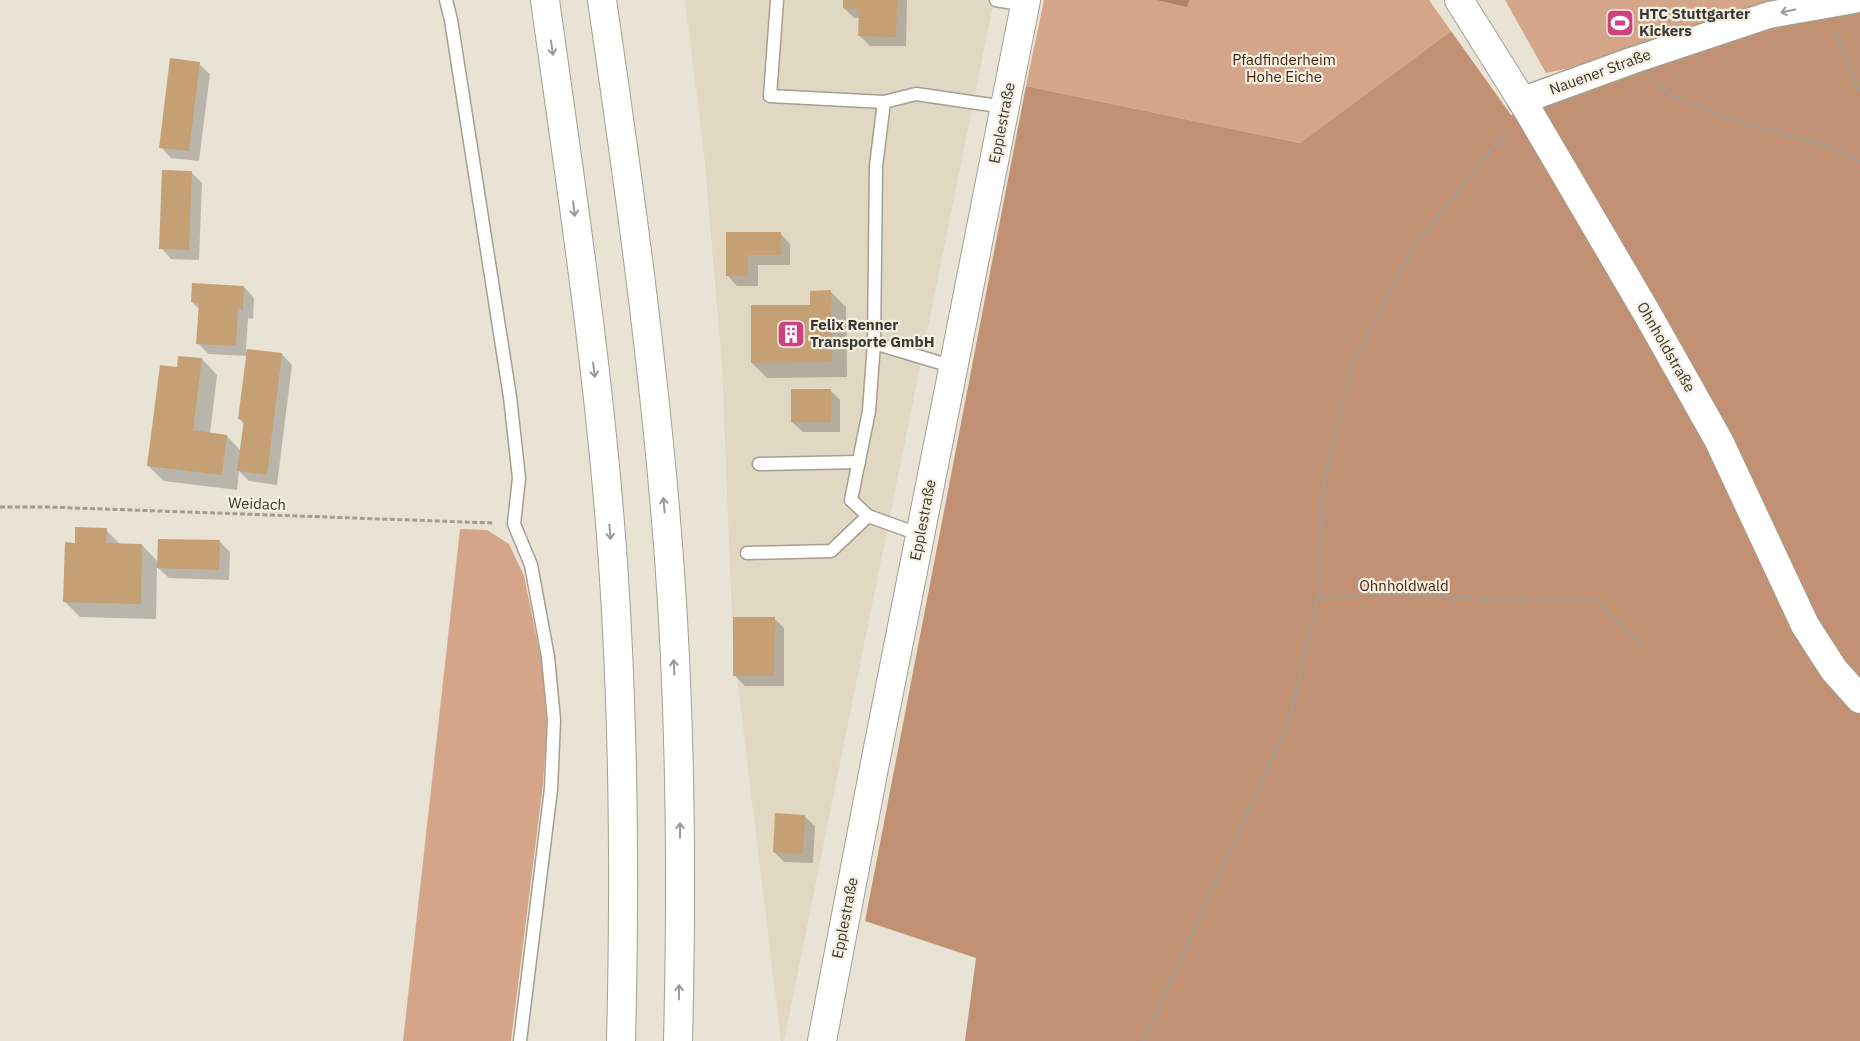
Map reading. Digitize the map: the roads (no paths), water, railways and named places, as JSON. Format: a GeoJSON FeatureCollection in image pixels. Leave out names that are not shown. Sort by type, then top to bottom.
{"type":"FeatureCollection","features":[{"type":"Feature","properties":{"kind":"main road"},"geometry":{"type":"LineString","coordinates":[[545,0],[594,366],[612,561],[622,715],[624,812],[621,1041]]}},
{"type":"Feature","properties":{"kind":"main road"},"geometry":{"type":"LineString","coordinates":[[602,0],[627,168],[651,368],[669,558],[680,816],[678,1041]]}},
{"type":"Feature","properties":{"kind":"main road","name":"Ohnholdstraße"},"geometry":{"type":"LineString","coordinates":[[1459,0],[1524,104],[1648,315],[1719,441],[1805,625],[1834,670],[1860,699]]}},
{"type":"Feature","properties":{"kind":"main road","name":"Epplestraße"},"geometry":{"type":"LineString","coordinates":[[822,1041],[1026,2]]}},
{"type":"Feature","properties":{"kind":"street","name":"Nauener Straße"},"geometry":{"type":"LineString","coordinates":[[1524,104],[1631,61],[1769,16],[1854,0]]}},
{"type":"Feature","properties":{"kind":"lane"},"geometry":{"type":"LineString","coordinates":[[446,0],[451,20],[510,397],[519,478],[514,524],[531,565],[548,657],[554,720],[551,790],[520,1041]]}},
{"type":"Feature","properties":{"kind":"lane"},"geometry":{"type":"LineString","coordinates":[[776,0],[770,96],[884,102],[916,94],[1005,107]]}},
{"type":"Feature","properties":{"kind":"lane"},"geometry":{"type":"LineString","coordinates":[[996,0],[1026,2]]}},
{"type":"Feature","properties":{"kind":"lane"},"geometry":{"type":"LineString","coordinates":[[884,102],[876,166],[874,343],[869,411],[851,500],[868,516],[920,535]]}},
{"type":"Feature","properties":{"kind":"lane"},"geometry":{"type":"LineString","coordinates":[[874,343],[954,367]]}},
{"type":"Feature","properties":{"kind":"lane"},"geometry":{"type":"LineString","coordinates":[[759,464],[859,462]]}},
{"type":"Feature","properties":{"kind":"lane"},"geometry":{"type":"LineString","coordinates":[[748,553],[831,551],[868,516]]}},
{"type":"Feature","properties":{"kind":"place","name":"HTC Stuttgarter Kickers"},"geometry":{"type":"Point","coordinates":[1620,23]}},
{"type":"Feature","properties":{"kind":"place","name":"Felix Renner Transporte GmbH"},"geometry":{"type":"Point","coordinates":[791,334]}},
{"type":"Feature","properties":{"kind":"park label","name":"Pfadfinderheim Hohe Eiche"},"geometry":{"type":"Point","coordinates":[1284,68]}},
{"type":"Feature","properties":{"kind":"park label","name":"Ohnholdwald"},"geometry":{"type":"Point","coordinates":[1404,586]}}]}
